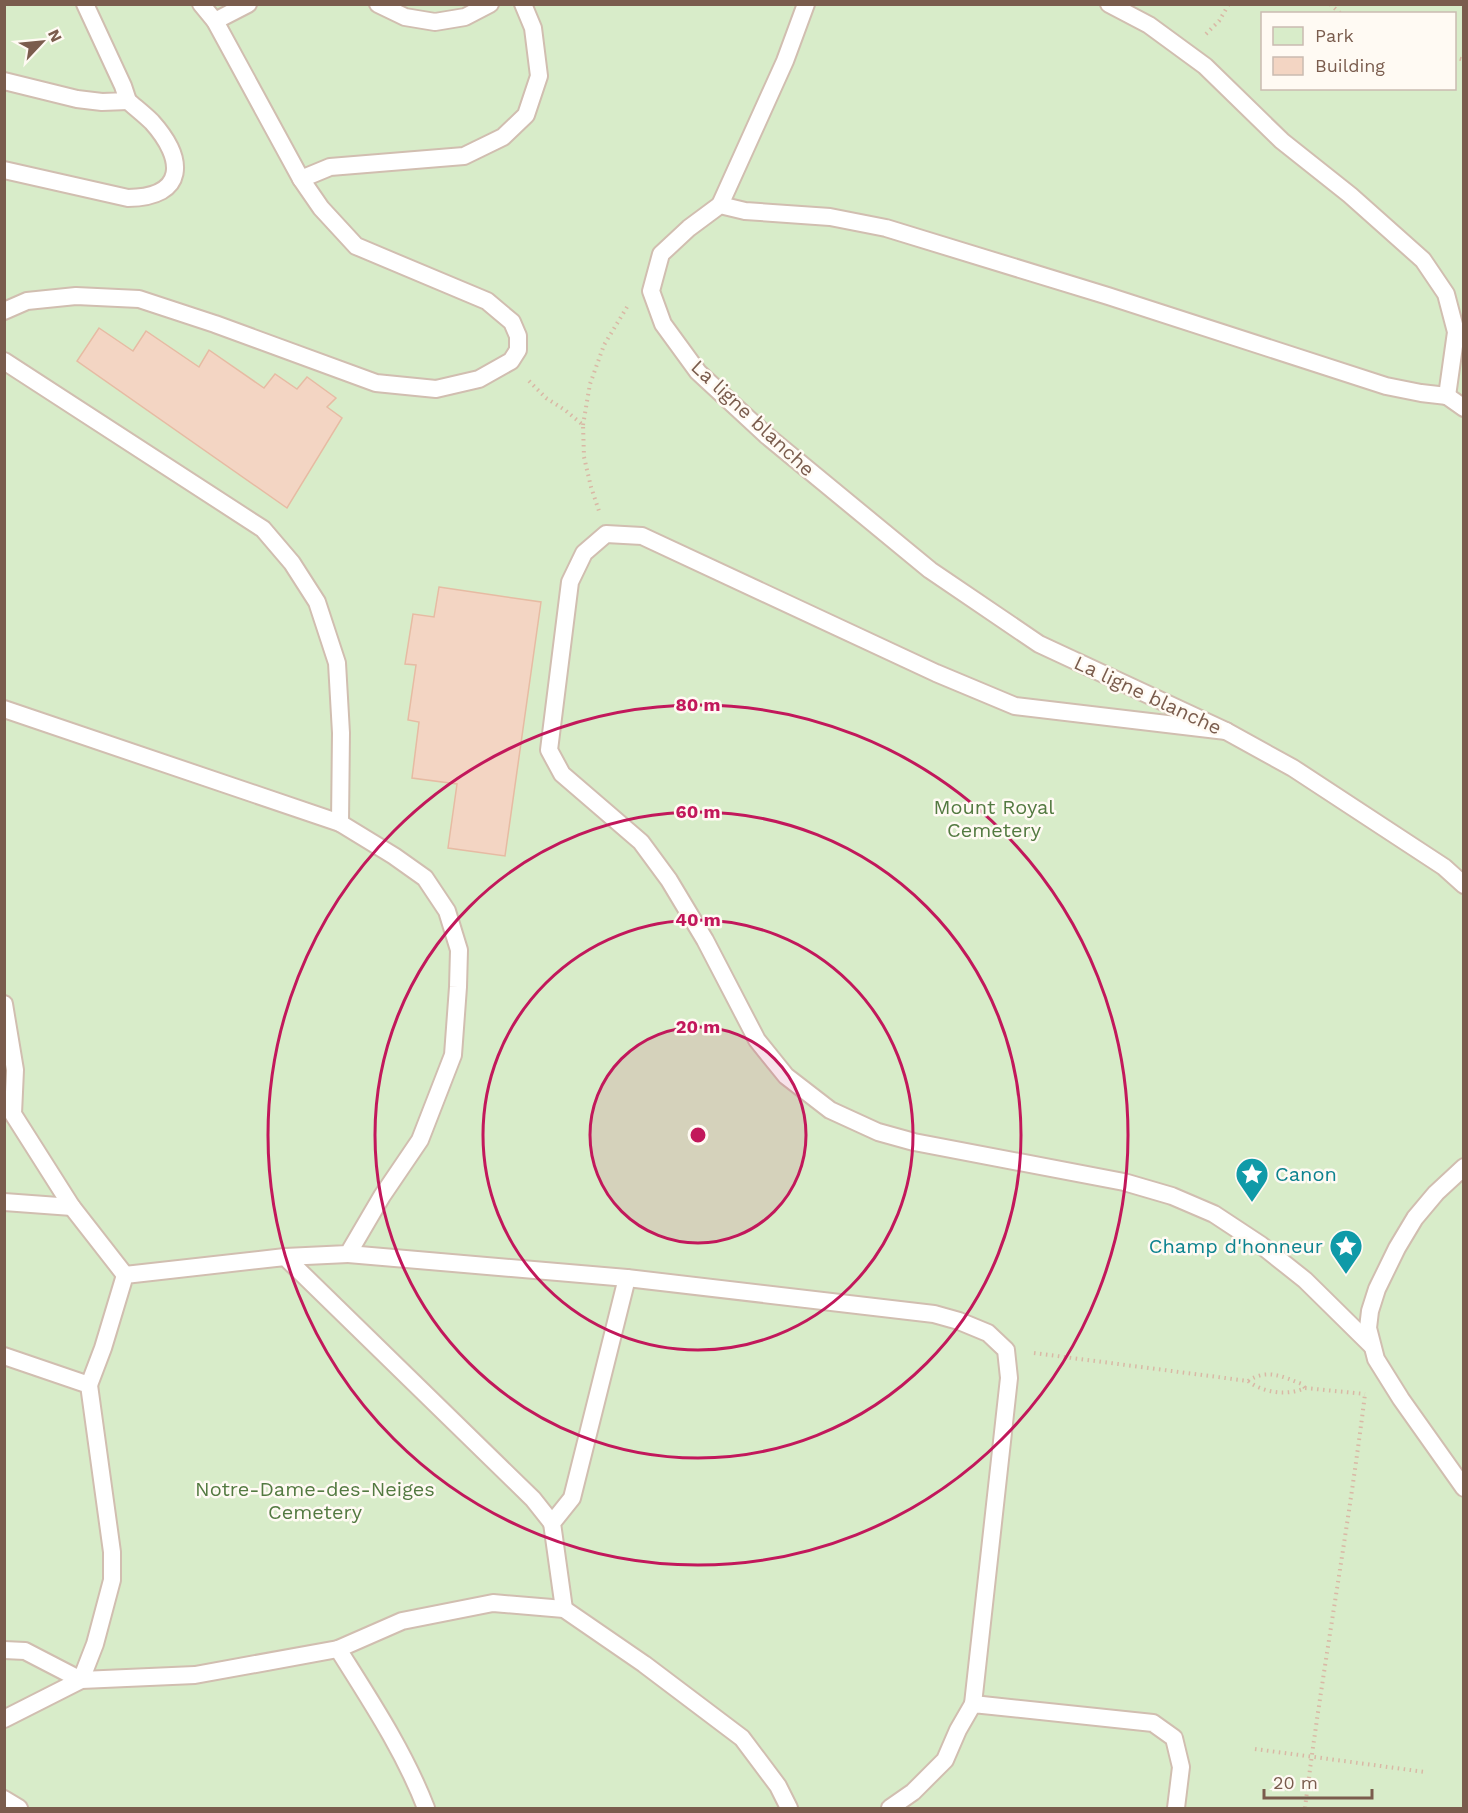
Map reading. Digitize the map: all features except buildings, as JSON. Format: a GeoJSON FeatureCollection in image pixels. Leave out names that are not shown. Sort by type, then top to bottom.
{"type":"FeatureCollection","features":[{"type":"Feature","properties":{"kind":"lane"},"geometry":{"type":"LineString","coordinates":[[4,170],[128,198],[145,198],[166,190],[174,179],[176,162],[169,145],[152,122],[128,101],[85,4]]}},
{"type":"Feature","properties":{"kind":"lane"},"geometry":{"type":"LineString","coordinates":[[4,311],[27,302],[76,296],[138,299],[215,324],[376,383],[436,389],[479,379],[511,361],[518,350],[518,336],[512,322],[487,301],[356,246],[321,208],[301,179],[215,21],[201,4]]}},
{"type":"Feature","properties":{"kind":"lane"},"geometry":{"type":"LineString","coordinates":[[215,21],[248,4]]}},
{"type":"Feature","properties":{"kind":"lane"},"geometry":{"type":"LineString","coordinates":[[378,4],[405,17],[435,22],[465,17],[490,4]]}},
{"type":"Feature","properties":{"kind":"lane"},"geometry":{"type":"LineString","coordinates":[[301,179],[330,166],[464,156],[502,137],[526,115],[538,76],[533,28],[523,4]]}},
{"type":"Feature","properties":{"kind":"lane"},"geometry":{"type":"LineString","coordinates":[[651,291],[661,255],[689,228],[720,205],[785,61],[806,4]]}},
{"type":"Feature","properties":{"kind":"lane"},"geometry":{"type":"LineString","coordinates":[[1109,4],[1149,25],[1204,66],[1282,141],[1350,195],[1423,260],[1446,294],[1456,332],[1447,396]]}},
{"type":"Feature","properties":{"kind":"lane"},"geometry":{"type":"LineString","coordinates":[[4,81],[77,99],[102,102],[128,101]]}},
{"type":"Feature","properties":{"kind":"lane"},"geometry":{"type":"LineString","coordinates":[[720,205],[745,211],[831,217],[886,228],[1108,296],[1386,386],[1447,396],[1464,408]]}},
{"type":"Feature","properties":{"kind":"lane","name":"La ligne blanche"},"geometry":{"type":"LineString","coordinates":[[651,291],[663,324],[698,372],[766,435],[930,570],[1039,644],[1226,731],[1293,768],[1435,861],[1464,885]]}},
{"type":"Feature","properties":{"kind":"lane"},"geometry":{"type":"LineString","coordinates":[[4,361],[263,529],[292,563],[317,602],[337,663],[341,733],[340,823]]}},
{"type":"Feature","properties":{"kind":"lane"},"geometry":{"type":"LineString","coordinates":[[1226,731],[1015,706],[936,673],[642,536],[606,534],[584,553],[570,582],[549,750],[562,774],[641,842],[669,880],[705,940],[757,1040],[786,1076],[830,1110],[878,1132],[914,1142],[1124,1182],[1172,1196],[1214,1214],[1261,1245],[1305,1280],[1371,1345]]}},
{"type":"Feature","properties":{"kind":"lane"},"geometry":{"type":"LineString","coordinates":[[4,709],[340,823],[425,878],[447,910],[459,950],[453,1055],[420,1140],[382,1196],[348,1254]]}},
{"type":"Feature","properties":{"kind":"lane"},"geometry":{"type":"LineString","coordinates":[[4,1004],[15,1070],[9,1111],[72,1207],[125,1275]]}},
{"type":"Feature","properties":{"kind":"lane"},"geometry":{"type":"LineString","coordinates":[[1464,1167],[1436,1193],[1415,1218],[1397,1248],[1377,1289],[1370,1311],[1368,1328],[1376,1359],[1401,1399],[1464,1488]]}},
{"type":"Feature","properties":{"kind":"lane"},"geometry":{"type":"LineString","coordinates":[[4,1202],[72,1207]]}},
{"type":"Feature","properties":{"kind":"lane"},"geometry":{"type":"LineString","coordinates":[[125,1275],[285,1257],[348,1254],[627,1278],[934,1314],[988,1333],[1006,1350],[1009,1378],[973,1704],[945,1760],[913,1792],[890,1809]]}},
{"type":"Feature","properties":{"kind":"lane"},"geometry":{"type":"LineString","coordinates":[[285,1257],[533,1499],[552,1523],[564,1609]]}},
{"type":"Feature","properties":{"kind":"lane"},"geometry":{"type":"LineString","coordinates":[[81,1680],[95,1644],[112,1580],[112,1552],[89,1385],[125,1275]]}},
{"type":"Feature","properties":{"kind":"lane"},"geometry":{"type":"LineString","coordinates":[[552,1523],[572,1498],[627,1278]]}},
{"type":"Feature","properties":{"kind":"lane"},"geometry":{"type":"LineString","coordinates":[[4,1356],[89,1385]]}},
{"type":"Feature","properties":{"kind":"lane"},"geometry":{"type":"LineString","coordinates":[[4,1719],[81,1680],[195,1675],[338,1649],[402,1621],[493,1603],[564,1609],[644,1664],[742,1738],[778,1786],[789,1809]]}},
{"type":"Feature","properties":{"kind":"lane"},"geometry":{"type":"LineString","coordinates":[[338,1649],[388,1728],[426,1809]]}},
{"type":"Feature","properties":{"kind":"lane"},"geometry":{"type":"LineString","coordinates":[[4,1650],[25,1652],[81,1680]]}},
{"type":"Feature","properties":{"kind":"lane"},"geometry":{"type":"LineString","coordinates":[[973,1704],[1154,1723],[1174,1738],[1181,1767],[1176,1809]]}},
{"type":"Feature","properties":{"kind":"lane"},"geometry":{"type":"LineString","coordinates":[[4,1799],[19,1809]]}},
{"type":"Feature","properties":{"kind":"path"},"geometry":{"type":"LineString","coordinates":[[1187,53],[1220,21],[1229,4]]}},
{"type":"Feature","properties":{"kind":"path"},"geometry":{"type":"LineString","coordinates":[[606,534],[584,457],[583,425],[590,384],[604,345],[628,306],[651,291]]}},
{"type":"Feature","properties":{"kind":"path"},"geometry":{"type":"LineString","coordinates":[[511,361],[546,398],[583,425]]}},
{"type":"Feature","properties":{"kind":"path"},"geometry":{"type":"LineString","coordinates":[[1006,1350],[1248,1381],[1272,1392],[1305,1388],[1365,1394],[1342,1566],[1324,1668],[1305,1809]]}},
{"type":"Feature","properties":{"kind":"path"},"geometry":{"type":"LineString","coordinates":[[1248,1381],[1253,1377],[1274,1373],[1302,1384],[1305,1388]]}},
{"type":"Feature","properties":{"kind":"path"},"geometry":{"type":"LineString","coordinates":[[1255,1749],[1425,1772]]}},
{"type":"Feature","properties":{"kind":"green space"},"geometry":{"type":"Polygon","coordinates":[[[5,5],[1463,5],[1463,1808],[5,1808],[5,5]]]}},
{"type":"Feature","properties":{"kind":"place","name":"Canon"},"geometry":{"type":"Point","coordinates":[1252,1203]}},
{"type":"Feature","properties":{"kind":"place","name":"Champ d'honneur"},"geometry":{"type":"Point","coordinates":[1346,1275]}},
{"type":"Feature","properties":{"kind":"park label","name":"Mount Royal Cemetery"},"geometry":{"type":"Point","coordinates":[994,818]}},
{"type":"Feature","properties":{"kind":"park label","name":"Notre-Dame-des-Neiges Cemetery"},"geometry":{"type":"Point","coordinates":[315,1500]}}]}
